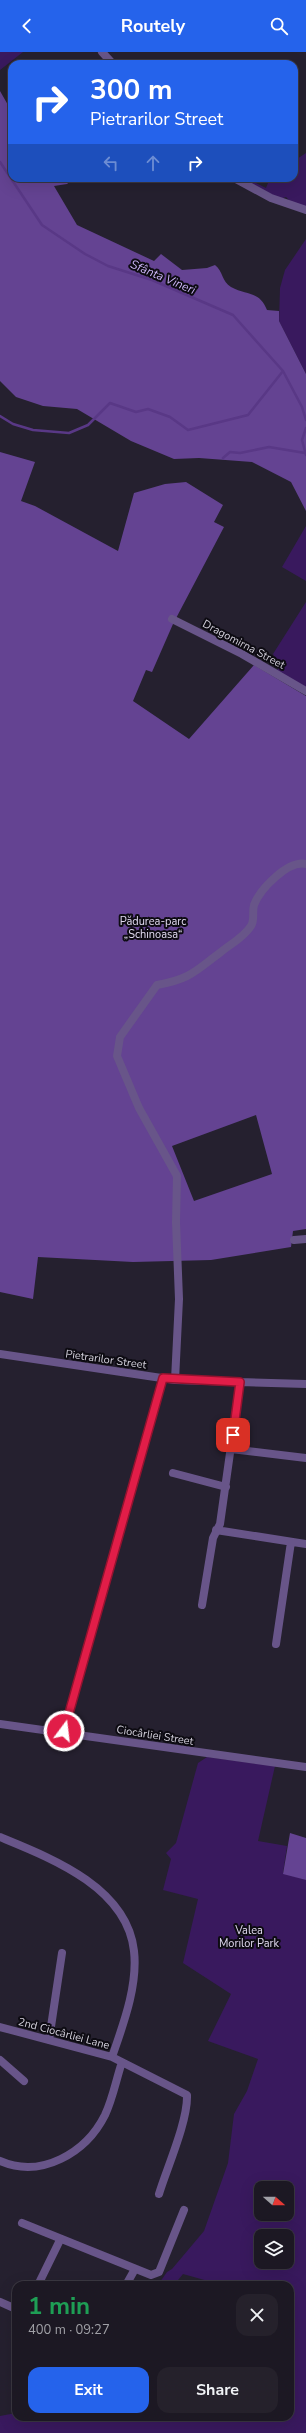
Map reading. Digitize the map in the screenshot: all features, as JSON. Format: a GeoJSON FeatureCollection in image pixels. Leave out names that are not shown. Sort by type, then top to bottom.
{"type":"FeatureCollection","features":[{"type":"Feature","properties":{"kind":"street"},"geometry":{"type":"LineString","coordinates":[[102,52],[109,60]]}},
{"type":"Feature","properties":{"kind":"street"},"geometry":{"type":"LineString","coordinates":[[241,182],[271,198],[306,210]]}},
{"type":"Feature","properties":{"kind":"street","name":"Dragomirna Street"},"geometry":{"type":"LineString","coordinates":[[172,619],[242,654],[306,690]]}},
{"type":"Feature","properties":{"kind":"street"},"geometry":{"type":"LineString","coordinates":[[174,1380],[179,1299],[176,1222],[177,1176],[139,1108],[117,1056],[120,1037],[157,985],[174,982],[197,973],[221,952],[241,939],[252,925],[254,906],[264,886],[288,868],[301,863],[306,864]]}},
{"type":"Feature","properties":{"kind":"street"},"geometry":{"type":"LineString","coordinates":[[294,1240],[306,1238]]}},
{"type":"Feature","properties":{"kind":"street","name":"Pietrarilor Street"},"geometry":{"type":"LineString","coordinates":[[0,1354],[174,1380],[306,1384]]}},
{"type":"Feature","properties":{"kind":"street"},"geometry":{"type":"LineString","coordinates":[[64,1731],[163,1378]]}},
{"type":"Feature","properties":{"kind":"street"},"geometry":{"type":"LineString","coordinates":[[202,1605],[216,1530],[220,1524],[240,1382]]}},
{"type":"Feature","properties":{"kind":"street"},"geometry":{"type":"LineString","coordinates":[[231,1448],[306,1458]]}},
{"type":"Feature","properties":{"kind":"street"},"geometry":{"type":"LineString","coordinates":[[173,1472],[226,1487]]}},
{"type":"Feature","properties":{"kind":"street"},"geometry":{"type":"LineString","coordinates":[[216,1530],[306,1544]]}},
{"type":"Feature","properties":{"kind":"street"},"geometry":{"type":"LineString","coordinates":[[276,1644],[290,1542]]}},
{"type":"Feature","properties":{"kind":"street","name":"Ciocârliei Street"},"geometry":{"type":"LineString","coordinates":[[0,1724],[64,1731],[306,1767]]}},
{"type":"Feature","properties":{"kind":"street"},"geometry":{"type":"LineString","coordinates":[[0,1837],[50,1859],[90,1882],[105,1895],[124,1918],[131,1933],[134,1952],[134,1973],[123,2024],[112,2057]]}},
{"type":"Feature","properties":{"kind":"street"},"geometry":{"type":"LineString","coordinates":[[49,2040],[62,1953]]}},
{"type":"Feature","properties":{"kind":"street","name":"2nd Ciocârliei Lane"},"geometry":{"type":"LineString","coordinates":[[0,2027],[112,2057],[187,2095],[187,2104],[159,2194]]}},
{"type":"Feature","properties":{"kind":"street"},"geometry":{"type":"LineString","coordinates":[[0,2060],[24,2081]]}},
{"type":"Feature","properties":{"kind":"street"},"geometry":{"type":"LineString","coordinates":[[0,2161],[32,2167],[49,2165],[62,2160],[78,2148],[104,2116],[122,2062]]}},
{"type":"Feature","properties":{"kind":"street"},"geometry":{"type":"LineString","coordinates":[[22,2223],[60,2240],[151,2275],[160,2272],[184,2210]]}},
{"type":"Feature","properties":{"kind":"street"},"geometry":{"type":"LineString","coordinates":[[40,2281],[60,2240]]}},
{"type":"Feature","properties":{"kind":"street"},"geometry":{"type":"LineString","coordinates":[[128,2281],[135,2269]]}},
{"type":"Feature","properties":{"kind":"street"},"geometry":{"type":"LineString","coordinates":[[0,2302],[12,2307]]}},
{"type":"Feature","properties":{"kind":"green space"},"geometry":{"type":"Polygon","coordinates":[[[0,52],[23,52],[13,60],[8,60],[8,64],[0,70],[0,52]]]}},
{"type":"Feature","properties":{"kind":"green space"},"geometry":{"type":"Polygon","coordinates":[[[0,91],[8,105],[8,182],[69,182],[67,184],[54,186],[77,225],[154,261],[161,254],[182,270],[207,268],[215,265],[220,270],[228,285],[237,290],[256,296],[264,304],[267,310],[279,311],[279,321],[306,374],[306,511],[291,482],[252,462],[199,458],[174,459],[131,441],[77,409],[43,406],[16,397],[0,381],[0,91]]]}},
{"type":"Feature","properties":{"kind":"green space"},"geometry":{"type":"Polygon","coordinates":[[[306,153],[306,208],[292,203],[286,197],[280,199],[248,182],[254,182],[266,188],[268,182],[298,182],[298,158],[306,153]]]}},
{"type":"Feature","properties":{"kind":"green space"},"geometry":{"type":"Polygon","coordinates":[[[306,239],[306,374],[279,321],[280,288],[285,270],[306,239]]]}},
{"type":"Feature","properties":{"kind":"green space","name":"Pădurea-parc „Schinoasa“"},"geometry":{"type":"Polygon","coordinates":[[[0,452],[35,462],[21,501],[35,506],[118,551],[134,493],[165,484],[186,482],[223,505],[214,522],[224,527],[173,624],[152,672],[146,670],[133,701],[189,739],[254,665],[306,696],[306,1229],[293,1231],[291,1247],[211,1260],[133,1262],[38,1257],[33,1299],[0,1292],[0,452]],[[256,1115],[172,1146],[194,1201],[272,1174],[256,1115]]]}},
{"type":"Feature","properties":{"kind":"green space"},"geometry":{"type":"Polygon","coordinates":[[[306,526],[306,581],[282,567],[306,526]]]}},
{"type":"Feature","properties":{"kind":"green space"},"geometry":{"type":"Polygon","coordinates":[[[306,602],[306,687],[277,671],[279,665],[273,654],[306,602]]]}},
{"type":"Feature","properties":{"kind":"green space","name":"Valea Morilor Park"},"geometry":{"type":"Polygon","coordinates":[[[207,1757],[275,1766],[258,1841],[287,1846],[283,1873],[306,1880],[306,2433],[0,2433],[0,2416],[12,2414],[12,2421],[294,2421],[294,2281],[208,2281],[183,2274],[177,2281],[161,2281],[204,2231],[228,2163],[234,2114],[247,2091],[258,2059],[208,2041],[231,1994],[183,1963],[198,1899],[163,1890],[171,1859],[166,1853],[176,1843],[198,1763],[207,1757]]]}},
{"type":"Feature","properties":{"kind":"green space"},"geometry":{"type":"Polygon","coordinates":[[[290,1833],[306,1838],[306,1880],[283,1874],[290,1833]]]}},
{"type":"Feature","properties":{"kind":"waterway","name":"Sfânta Vineri"},"geometry":{"type":"LineString","coordinates":[[0,162],[8,174]]}},
{"type":"Feature","properties":{"kind":"waterway","name":"Sfânta Vineri"},"geometry":{"type":"LineString","coordinates":[[13,182],[42,225],[85,254],[108,266],[152,280],[233,315],[283,371],[302,407],[306,420]]}},
{"type":"Feature","properties":{"kind":"waterway"},"geometry":{"type":"LineString","coordinates":[[0,416],[13,424],[33,430],[69,433],[88,425],[110,403],[136,412],[148,409],[170,417],[188,430],[248,415],[283,371]]}},
{"type":"Feature","properties":{"kind":"waterway","name":"Sfânta Vineri"},"geometry":{"type":"LineString","coordinates":[[306,428],[302,440],[306,455]]}},
{"type":"Feature","properties":{"kind":"waterway"},"geometry":{"type":"LineString","coordinates":[[223,458],[230,452],[240,453],[269,447],[305,453]]}},
{"type":"Feature","properties":{"kind":"route"},"geometry":{"type":"LineString","coordinates":[[64,1731],[163,1378],[174,1380],[240,1382],[233,1435]]}}]}
